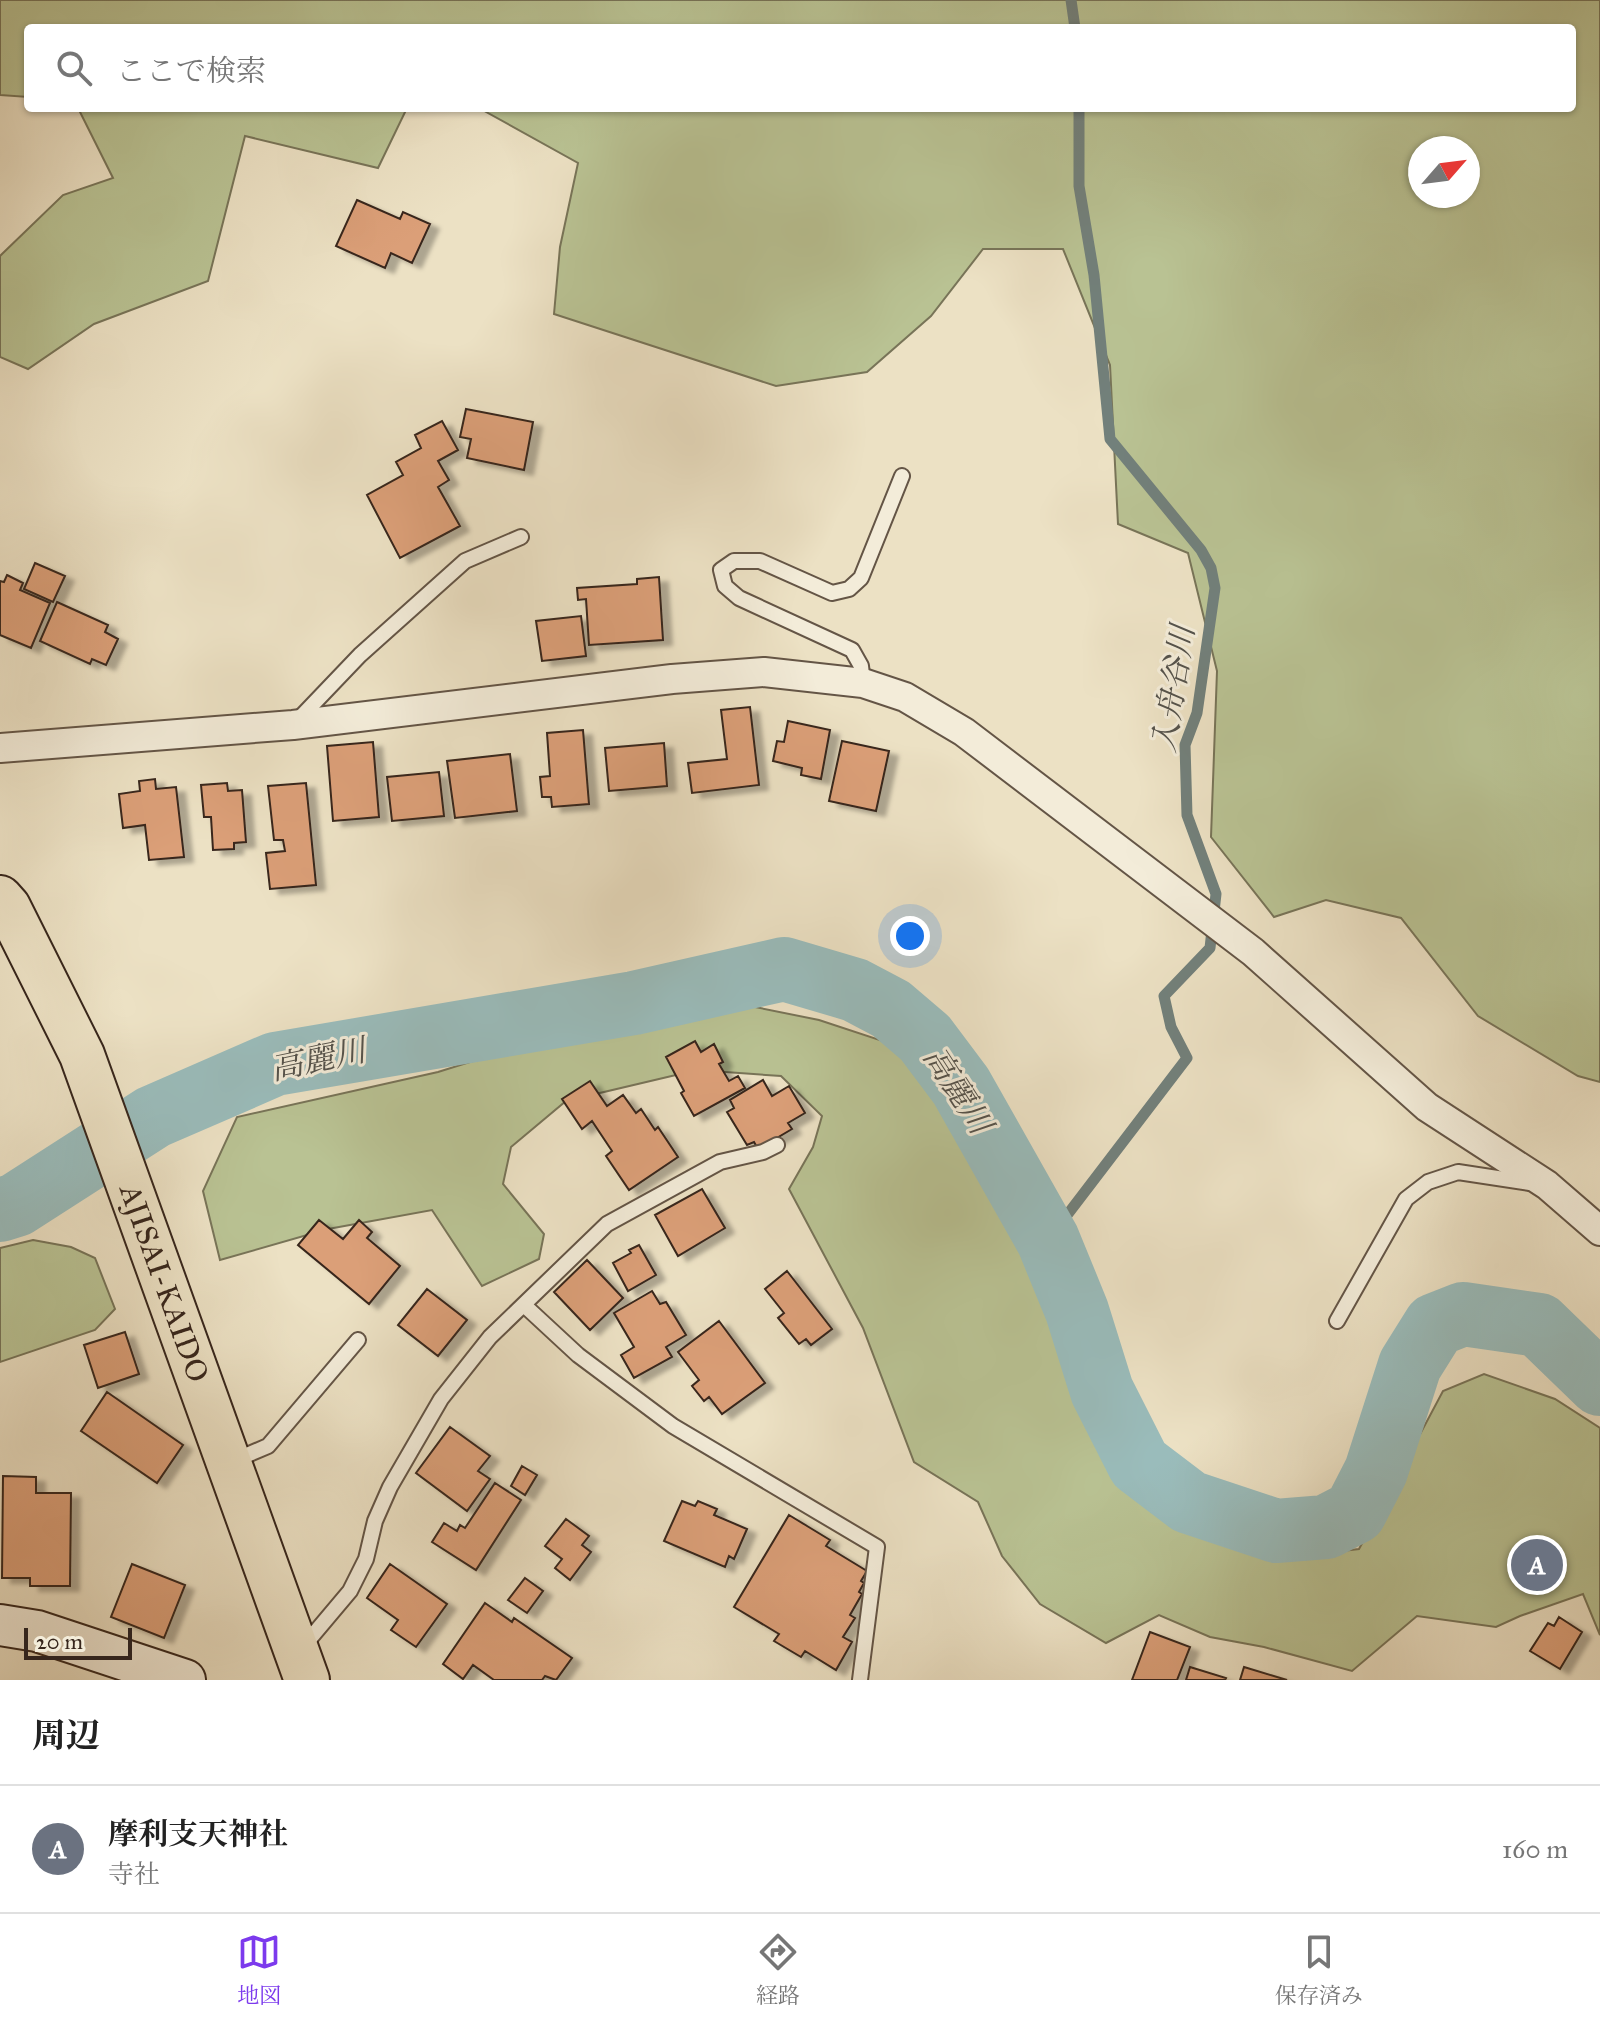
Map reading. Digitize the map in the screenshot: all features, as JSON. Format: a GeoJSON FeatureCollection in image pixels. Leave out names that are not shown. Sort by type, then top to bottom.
{"type":"FeatureCollection","features":[{"type":"Feature","properties":{"kind":"highway","name":"AJISAI-KAIDO"},"geometry":{"type":"LineString","coordinates":[[3,905],[82,1055],[302,1667]]}},
{"type":"Feature","properties":{"kind":"street"},"geometry":{"type":"LineString","coordinates":[[0,748],[293,725],[672,679],[764,672],[863,683],[905,697],[964,732],[1253,952],[1427,1107],[1547,1185],[1600,1231]]}},
{"type":"Feature","properties":{"kind":"street"},"geometry":{"type":"LineString","coordinates":[[0,1625],[37,1631],[178,1679]]}},
{"type":"Feature","properties":{"kind":"lane"},"geometry":{"type":"LineString","coordinates":[[863,683],[861,666],[852,650],[739,598],[725,586],[721,570],[734,561],[760,561],[832,593],[849,589],[861,578],[902,476]]}},
{"type":"Feature","properties":{"kind":"lane"},"geometry":{"type":"LineString","coordinates":[[293,725],[360,655],[465,561],[521,537]]}},
{"type":"Feature","properties":{"kind":"lane"},"geometry":{"type":"LineString","coordinates":[[302,1667],[350,1591],[366,1559],[375,1521],[390,1487],[441,1399],[490,1337],[607,1224],[720,1162],[763,1152],[777,1145]]}},
{"type":"Feature","properties":{"kind":"lane"},"geometry":{"type":"LineString","coordinates":[[1337,1321],[1406,1199],[1428,1182],[1458,1172],[1547,1185]]}},
{"type":"Feature","properties":{"kind":"lane"},"geometry":{"type":"LineString","coordinates":[[524,1305],[578,1355],[673,1426],[877,1547],[860,1680]]}},
{"type":"Feature","properties":{"kind":"lane"},"geometry":{"type":"LineString","coordinates":[[229,1463],[268,1446],[358,1340]]}},
{"type":"Feature","properties":{"kind":"green space"},"geometry":{"type":"Polygon","coordinates":[[[0,0],[1600,0],[1600,1082],[1578,1076],[1478,1016],[1401,918],[1326,900],[1274,917],[1211,837],[1217,671],[1188,553],[1118,524],[1110,365],[1063,249],[983,249],[931,316],[867,372],[776,386],[554,314],[560,247],[578,163],[486,112],[1576,112],[1576,24],[24,24],[24,97],[0,95],[0,0]]]}},
{"type":"Feature","properties":{"kind":"green space"},"geometry":{"type":"Polygon","coordinates":[[[80,112],[405,112],[378,168],[245,136],[208,281],[94,324],[28,369],[0,357],[0,256],[63,195],[113,178],[80,112]]]}},
{"type":"Feature","properties":{"kind":"green space"},"geometry":{"type":"Polygon","coordinates":[[[750,1006],[819,1020],[895,1045],[942,1097],[1060,1320],[1084,1401],[1125,1477],[1181,1510],[1290,1557],[1359,1549],[1443,1391],[1484,1374],[1555,1399],[1600,1428],[1600,1635],[1583,1594],[1496,1627],[1417,1616],[1352,1671],[1264,1647],[1210,1637],[1159,1615],[1106,1643],[1040,1604],[1002,1556],[978,1502],[914,1462],[863,1328],[789,1189],[813,1147],[822,1116],[781,1076],[697,1070],[566,1101],[511,1147],[503,1184],[544,1234],[539,1259],[482,1286],[432,1210],[328,1229],[220,1260],[203,1191],[237,1117],[438,1072],[621,1015],[750,1006]]]}},
{"type":"Feature","properties":{"kind":"green space"},"geometry":{"type":"Polygon","coordinates":[[[33,1240],[71,1247],[95,1258],[115,1309],[95,1330],[0,1362],[0,1248],[33,1240]]]}},
{"type":"Feature","properties":{"kind":"building"},"geometry":{"type":"Polygon","coordinates":[[[357,200],[400,219],[403,212],[430,224],[412,263],[391,253],[385,268],[336,246],[357,200]]]}},
{"type":"Feature","properties":{"kind":"building"},"geometry":{"type":"Polygon","coordinates":[[[466,409],[533,422],[524,470],[467,458],[471,439],[460,437],[466,409]]]}},
{"type":"Feature","properties":{"kind":"building"},"geometry":{"type":"Polygon","coordinates":[[[442,421],[458,450],[438,461],[449,480],[438,487],[460,526],[400,558],[367,495],[403,475],[396,462],[421,448],[415,435],[442,421]]]}},
{"type":"Feature","properties":{"kind":"building"},"geometry":{"type":"Polygon","coordinates":[[[35,563],[65,576],[53,602],[24,589],[35,563]]]}},
{"type":"Feature","properties":{"kind":"building"},"geometry":{"type":"Polygon","coordinates":[[[7,575],[23,583],[20,590],[50,603],[31,648],[0,635],[0,581],[4,582],[7,575]]]}},
{"type":"Feature","properties":{"kind":"building"},"geometry":{"type":"Polygon","coordinates":[[[659,577],[663,640],[589,645],[586,599],[578,600],[577,588],[637,584],[637,579],[659,577]]]}},
{"type":"Feature","properties":{"kind":"building"},"geometry":{"type":"Polygon","coordinates":[[[57,602],[108,625],[105,632],[118,639],[106,665],[92,659],[90,664],[40,641],[57,602]]]}},
{"type":"Feature","properties":{"kind":"building"},"geometry":{"type":"Polygon","coordinates":[[[581,616],[586,656],[542,661],[536,621],[581,616]]]}},
{"type":"Feature","properties":{"kind":"building"},"geometry":{"type":"Polygon","coordinates":[[[750,707],[759,785],[692,793],[688,763],[727,759],[721,710],[750,707]]]}},
{"type":"Feature","properties":{"kind":"building"},"geometry":{"type":"Polygon","coordinates":[[[788,721],[830,730],[821,779],[801,775],[802,768],[773,761],[777,741],[784,742],[788,721]]]}},
{"type":"Feature","properties":{"kind":"building"},"geometry":{"type":"Polygon","coordinates":[[[583,730],[589,804],[552,807],[551,797],[542,797],[540,777],[550,776],[547,733],[583,730]]]}},
{"type":"Feature","properties":{"kind":"building"},"geometry":{"type":"Polygon","coordinates":[[[842,741],[889,751],[876,811],[829,801],[842,741]]]}},
{"type":"Feature","properties":{"kind":"building"},"geometry":{"type":"Polygon","coordinates":[[[373,742],[379,817],[333,821],[327,746],[373,742]]]}},
{"type":"Feature","properties":{"kind":"building"},"geometry":{"type":"Polygon","coordinates":[[[664,743],[667,786],[609,791],[605,748],[664,743]]]}},
{"type":"Feature","properties":{"kind":"building"},"geometry":{"type":"Polygon","coordinates":[[[510,754],[517,811],[455,818],[447,761],[510,754]]]}},
{"type":"Feature","properties":{"kind":"building"},"geometry":{"type":"Polygon","coordinates":[[[439,772],[444,816],[392,821],[387,777],[439,772]]]}},
{"type":"Feature","properties":{"kind":"building"},"geometry":{"type":"Polygon","coordinates":[[[155,779],[156,789],[176,787],[184,857],[149,860],[145,825],[123,828],[119,794],[140,791],[139,781],[155,779]]]}},
{"type":"Feature","properties":{"kind":"building"},"geometry":{"type":"Polygon","coordinates":[[[227,783],[228,791],[242,790],[246,842],[234,843],[234,849],[213,850],[211,817],[204,817],[201,785],[227,783]]]}},
{"type":"Feature","properties":{"kind":"building"},"geometry":{"type":"Polygon","coordinates":[[[306,783],[316,885],[270,889],[266,853],[285,851],[283,840],[274,840],[268,786],[306,783]]]}},
{"type":"Feature","properties":{"kind":"building"},"geometry":{"type":"Polygon","coordinates":[[[695,1041],[701,1052],[714,1044],[723,1062],[719,1064],[729,1081],[738,1076],[745,1088],[694,1116],[666,1057],[695,1041]]]}},
{"type":"Feature","properties":{"kind":"building"},"geometry":{"type":"Polygon","coordinates":[[[763,1080],[772,1096],[789,1086],[805,1113],[788,1123],[792,1129],[758,1149],[754,1142],[747,1145],[727,1112],[734,1108],[730,1100],[763,1080]]]}},
{"type":"Feature","properties":{"kind":"building"},"geometry":{"type":"Polygon","coordinates":[[[590,1081],[607,1106],[623,1095],[636,1113],[641,1109],[655,1130],[658,1127],[678,1157],[629,1190],[606,1156],[612,1151],[592,1121],[582,1129],[562,1099],[590,1081]]]}},
{"type":"Feature","properties":{"kind":"building"},"geometry":{"type":"Polygon","coordinates":[[[702,1189],[725,1228],[678,1256],[655,1215],[702,1189]]]}},
{"type":"Feature","properties":{"kind":"building"},"geometry":{"type":"Polygon","coordinates":[[[319,1220],[343,1239],[359,1220],[372,1232],[367,1238],[400,1266],[369,1304],[298,1245],[319,1220]]]}},
{"type":"Feature","properties":{"kind":"building"},"geometry":{"type":"Polygon","coordinates":[[[639,1245],[656,1275],[628,1291],[613,1263],[639,1245]]]}},
{"type":"Feature","properties":{"kind":"building"},"geometry":{"type":"Polygon","coordinates":[[[587,1260],[623,1298],[590,1330],[554,1292],[587,1260]]]}},
{"type":"Feature","properties":{"kind":"building"},"geometry":{"type":"Polygon","coordinates":[[[787,1271],[832,1329],[811,1345],[806,1339],[799,1344],[778,1318],[784,1313],[765,1289],[787,1271]]]}},
{"type":"Feature","properties":{"kind":"building"},"geometry":{"type":"Polygon","coordinates":[[[427,1289],[467,1320],[438,1356],[398,1325],[427,1289]]]}},
{"type":"Feature","properties":{"kind":"building"},"geometry":{"type":"Polygon","coordinates":[[[652,1291],[660,1304],[666,1302],[686,1335],[666,1347],[672,1357],[634,1378],[621,1355],[634,1347],[614,1313],[652,1291]]]}},
{"type":"Feature","properties":{"kind":"building"},"geometry":{"type":"Polygon","coordinates":[[[719,1321],[765,1383],[722,1414],[709,1397],[704,1401],[692,1386],[699,1380],[678,1352],[719,1321]]]}},
{"type":"Feature","properties":{"kind":"building"},"geometry":{"type":"Polygon","coordinates":[[[125,1332],[139,1374],[98,1388],[84,1345],[125,1332]]]}},
{"type":"Feature","properties":{"kind":"building"},"geometry":{"type":"Polygon","coordinates":[[[107,1392],[183,1445],[157,1483],[81,1431],[107,1392]]]}},
{"type":"Feature","properties":{"kind":"building"},"geometry":{"type":"Polygon","coordinates":[[[450,1427],[490,1456],[478,1471],[490,1479],[467,1511],[416,1473],[450,1427]]]}},
{"type":"Feature","properties":{"kind":"building"},"geometry":{"type":"Polygon","coordinates":[[[522,1466],[537,1475],[525,1495],[511,1486],[522,1466]]]}},
{"type":"Feature","properties":{"kind":"building"},"geometry":{"type":"Polygon","coordinates":[[[3,1476],[36,1477],[36,1493],[71,1493],[70,1586],[30,1586],[30,1578],[2,1578],[3,1476]]]}},
{"type":"Feature","properties":{"kind":"building"},"geometry":{"type":"Polygon","coordinates":[[[495,1483],[521,1500],[476,1570],[432,1542],[444,1523],[457,1531],[460,1525],[465,1528],[495,1483]]]}},
{"type":"Feature","properties":{"kind":"building"},"geometry":{"type":"Polygon","coordinates":[[[682,1501],[695,1506],[698,1501],[717,1509],[714,1515],[747,1529],[734,1559],[729,1556],[725,1567],[664,1541],[682,1501]]]}},
{"type":"Feature","properties":{"kind":"building"},"geometry":{"type":"Polygon","coordinates":[[[789,1515],[830,1540],[826,1546],[867,1571],[861,1581],[864,1583],[859,1592],[862,1594],[850,1615],[855,1618],[843,1637],[852,1642],[836,1670],[805,1651],[801,1657],[774,1641],[779,1634],[734,1607],[789,1515]]]}},
{"type":"Feature","properties":{"kind":"building"},"geometry":{"type":"Polygon","coordinates":[[[566,1519],[589,1536],[582,1545],[591,1552],[570,1580],[555,1568],[562,1559],[545,1546],[566,1519]]]}},
{"type":"Feature","properties":{"kind":"building"},"geometry":{"type":"Polygon","coordinates":[[[132,1564],[185,1585],[164,1638],[111,1617],[132,1564]]]}},
{"type":"Feature","properties":{"kind":"building"},"geometry":{"type":"Polygon","coordinates":[[[390,1564],[447,1604],[416,1647],[391,1630],[398,1620],[367,1598],[390,1564]]]}},
{"type":"Feature","properties":{"kind":"building"},"geometry":{"type":"Polygon","coordinates":[[[525,1578],[543,1591],[527,1613],[508,1600],[525,1578]]]}},
{"type":"Feature","properties":{"kind":"building"},"geometry":{"type":"Polygon","coordinates":[[[485,1603],[512,1622],[514,1618],[572,1658],[556,1680],[545,1676],[542,1680],[494,1680],[473,1665],[463,1679],[443,1664],[485,1603]]]}},
{"type":"Feature","properties":{"kind":"building"},"geometry":{"type":"Polygon","coordinates":[[[1559,1617],[1582,1632],[1560,1669],[1530,1651],[1548,1623],[1554,1626],[1559,1617]]]}},
{"type":"Feature","properties":{"kind":"building"},"geometry":{"type":"Polygon","coordinates":[[[1150,1632],[1190,1647],[1177,1680],[1132,1680],[1150,1632]]]}},
{"type":"Feature","properties":{"kind":"building"},"geometry":{"type":"Polygon","coordinates":[[[1190,1667],[1226,1678],[1186,1680],[1190,1667]]]}},
{"type":"Feature","properties":{"kind":"building"},"geometry":{"type":"Polygon","coordinates":[[[1244,1667],[1287,1680],[1240,1680],[1244,1667]]]}},
{"type":"Feature","properties":{"kind":"waterway","name":"入舟谷川"},"geometry":{"type":"LineString","coordinates":[[1071,0],[1074,24]]}},
{"type":"Feature","properties":{"kind":"waterway","name":"入舟谷川"},"geometry":{"type":"LineString","coordinates":[[1048,1240],[1187,1058],[1171,1027],[1164,996],[1210,948],[1216,894],[1187,815],[1185,745],[1197,713],[1215,588],[1211,568],[1201,550],[1110,439],[1094,275],[1079,186],[1079,112]]}},
{"type":"Feature","properties":{"kind":"waterway","name":"高麗川"},"geometry":{"type":"LineString","coordinates":[[0,1210],[16,1205],[153,1117],[275,1064],[634,1003],[784,969],[855,990],[891,1009],[925,1038],[961,1086],[1048,1240],[1077,1311],[1102,1391],[1139,1464],[1189,1502],[1276,1531],[1326,1527],[1355,1512],[1376,1471],[1410,1365],[1435,1325],[1463,1314],[1539,1325],[1600,1384]]}},
{"type":"Feature","properties":{"kind":"place","name":"摩利支天神社"},"geometry":{"type":"Point","coordinates":[1537,1565]}}]}
